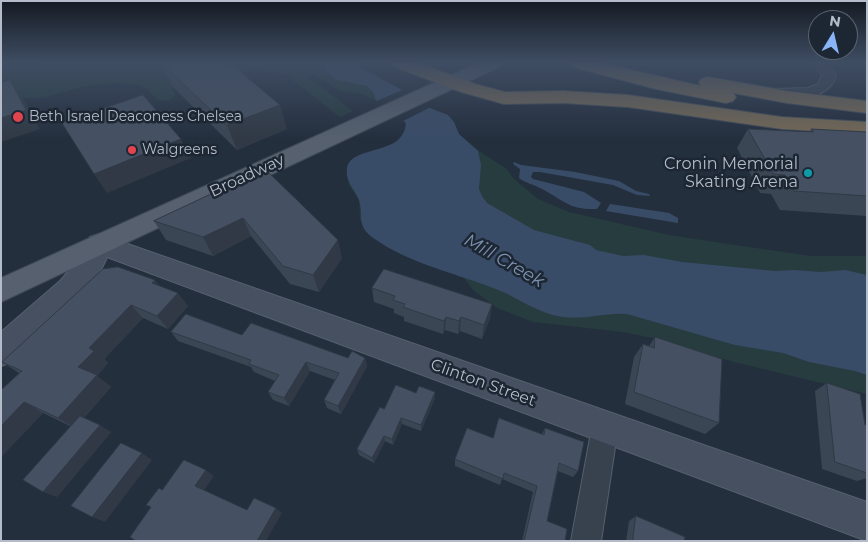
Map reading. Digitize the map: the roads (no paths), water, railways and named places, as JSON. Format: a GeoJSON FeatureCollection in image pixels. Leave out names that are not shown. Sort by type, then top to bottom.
{"type":"FeatureCollection","features":[{"type":"Feature","properties":{"kind":"highway"},"geometry":{"type":"LineString","coordinates":[[472,88],[504,98],[563,97],[628,101],[782,123],[867,128]]}},
{"type":"Feature","properties":{"kind":"highway"},"geometry":{"type":"LineString","coordinates":[[683,88],[790,108],[867,118]]}},
{"type":"Feature","properties":{"kind":"highway"},"geometry":{"type":"LineString","coordinates":[[739,88],[867,107]]}},
{"type":"Feature","properties":{"kind":"main road","name":"Broadway"},"geometry":{"type":"LineString","coordinates":[[1,291],[437,88]]}},
{"type":"Feature","properties":{"kind":"street"},"geometry":{"type":"LineString","coordinates":[[759,92],[797,93],[817,88]]}},
{"type":"Feature","properties":{"kind":"street"},"geometry":{"type":"LineString","coordinates":[[1,352],[70,288],[92,262],[99,244]]}},
{"type":"Feature","properties":{"kind":"street","name":"Clinton Street"},"geometry":{"type":"LineString","coordinates":[[99,244],[867,522]]}},
{"type":"Feature","properties":{"kind":"street"},"geometry":{"type":"LineString","coordinates":[[586,541],[605,427]]}},
{"type":"Feature","properties":{"kind":"water","name":"Mill Creek"},"geometry":{"type":"Polygon","coordinates":[[[369,88],[399,88],[430,108],[448,115],[454,122],[459,134],[478,151],[481,165],[479,189],[487,203],[534,230],[590,245],[596,250],[623,256],[644,255],[682,262],[775,271],[821,272],[845,270],[867,275],[867,375],[809,362],[783,353],[735,345],[627,314],[579,318],[555,315],[539,310],[501,291],[435,268],[386,246],[367,233],[364,228],[361,220],[359,200],[347,177],[347,168],[351,161],[358,156],[388,146],[397,141],[403,134],[406,123],[376,101],[373,92],[369,88]]]}},
{"type":"Feature","properties":{"kind":"water"},"geometry":{"type":"Polygon","coordinates":[[[514,162],[521,165],[575,172],[619,181],[636,191],[649,194],[650,196],[637,195],[613,185],[533,172],[531,177],[533,179],[584,192],[601,203],[597,209],[579,208],[521,180],[519,178],[520,169],[513,164],[514,162]]]}},
{"type":"Feature","properties":{"kind":"water"},"geometry":{"type":"Polygon","coordinates":[[[610,204],[669,213],[678,218],[678,223],[606,211],[610,204]]]}},
{"type":"Feature","properties":{"kind":"place","name":"Beth Israel Deaconess Chelsea"},"geometry":{"type":"Point","coordinates":[18,117]}},
{"type":"Feature","properties":{"kind":"place","name":"Walgreens"},"geometry":{"type":"Point","coordinates":[132,150]}},
{"type":"Feature","properties":{"kind":"place","name":"Cronin Memorial Skating Arena"},"geometry":{"type":"Point","coordinates":[808,173]}}]}
